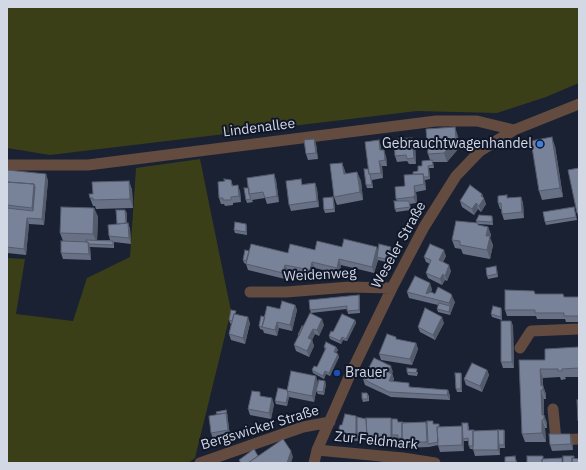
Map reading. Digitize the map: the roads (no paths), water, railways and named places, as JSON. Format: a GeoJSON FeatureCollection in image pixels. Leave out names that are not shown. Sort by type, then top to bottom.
{"type":"FeatureCollection","features":[{"type":"Feature","properties":{"kind":"street","name":"Weseler Straße"},"geometry":{"type":"LineString","coordinates":[[314,463],[317,450],[354,365],[392,288],[424,227],[456,176],[480,150],[514,130],[579,104]]}},
{"type":"Feature","properties":{"kind":"street","name":"Lindenallee"},"geometry":{"type":"LineString","coordinates":[[7,165],[88,165],[436,121],[478,121],[514,130]]}},
{"type":"Feature","properties":{"kind":"street","name":"Weidenweg"},"geometry":{"type":"LineString","coordinates":[[250,292],[286,292],[350,287],[392,288]]}},
{"type":"Feature","properties":{"kind":"street"},"geometry":{"type":"LineString","coordinates":[[520,348],[531,331],[579,329]]}},
{"type":"Feature","properties":{"kind":"street"},"geometry":{"type":"LineString","coordinates":[[553,409],[556,440],[579,439]]}},
{"type":"Feature","properties":{"kind":"street","name":"Bergswicker Straße"},"geometry":{"type":"LineString","coordinates":[[200,463],[303,427],[330,422]]}},
{"type":"Feature","properties":{"kind":"street","name":"Zur Feldmark"},"geometry":{"type":"LineString","coordinates":[[317,450],[403,458],[435,463]]}},
{"type":"Feature","properties":{"kind":"place","name":"Gebrauchtwagenhandel"},"geometry":{"type":"Point","coordinates":[540,144]}},
{"type":"Feature","properties":{"kind":"place","name":"Brauer"},"geometry":{"type":"Point","coordinates":[337,373]}}]}
